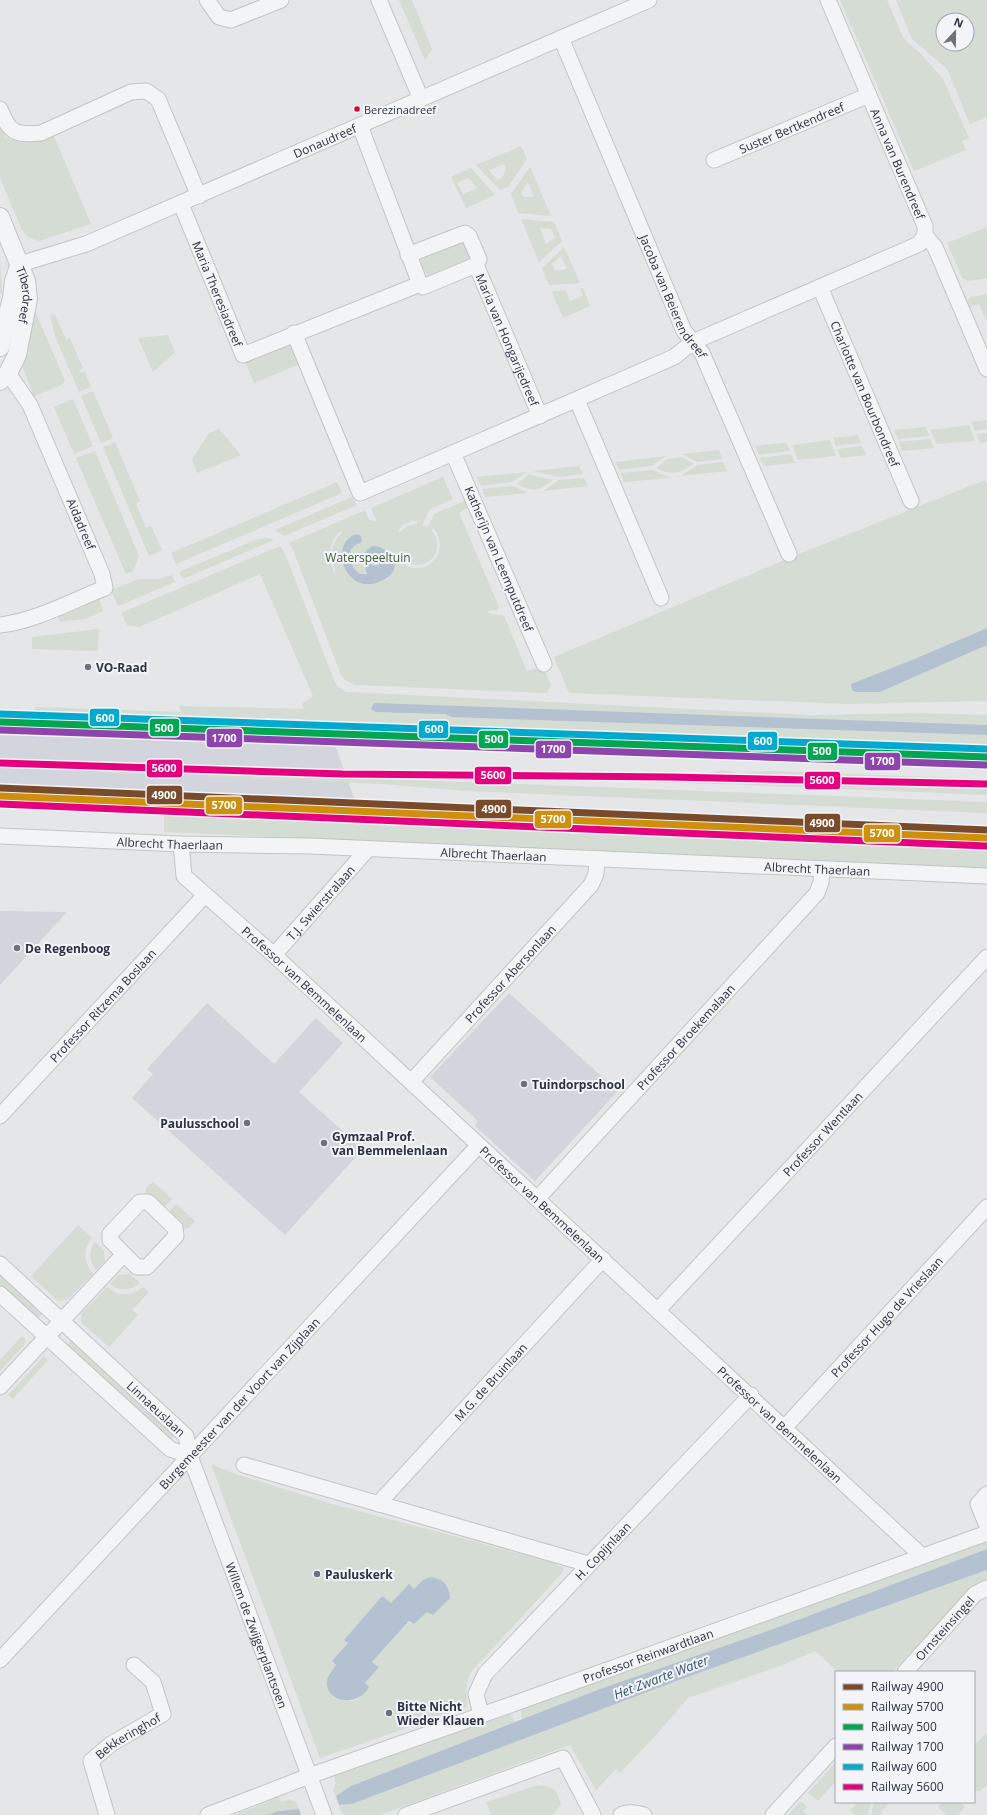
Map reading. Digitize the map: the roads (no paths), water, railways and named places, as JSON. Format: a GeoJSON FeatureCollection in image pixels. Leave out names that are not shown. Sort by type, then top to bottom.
{"type":"FeatureCollection","features":[{"type":"Feature","properties":{"kind":"street"},"geometry":{"type":"LineString","coordinates":[[208,0],[219,17],[231,20],[281,0]]}},
{"type":"Feature","properties":{"kind":"street"},"geometry":{"type":"LineString","coordinates":[[379,0],[420,99]]}},
{"type":"Feature","properties":{"kind":"street","name":"Donaudreef"},"geometry":{"type":"LineString","coordinates":[[20,264],[86,244],[649,0]]}},
{"type":"Feature","properties":{"kind":"street","name":"Anna van Burendreef"},"geometry":{"type":"LineString","coordinates":[[828,0],[925,226],[925,235],[934,247],[987,369]]}},
{"type":"Feature","properties":{"kind":"street","name":"Jacoba van Beierendreef"},"geometry":{"type":"LineString","coordinates":[[561,38],[684,331],[702,353],[789,554]]}},
{"type":"Feature","properties":{"kind":"street"},"geometry":{"type":"LineString","coordinates":[[0,109],[5,122],[15,132],[25,134],[41,133],[131,92],[146,91],[158,99],[199,196]]}},
{"type":"Feature","properties":{"kind":"street","name":"Suster Bertkendreef"},"geometry":{"type":"LineString","coordinates":[[714,160],[869,95]]}},
{"type":"Feature","properties":{"kind":"street"},"geometry":{"type":"LineString","coordinates":[[360,126],[420,284]]}},
{"type":"Feature","properties":{"kind":"street","name":"Maria Theresiadreef"},"geometry":{"type":"LineString","coordinates":[[181,204],[243,355],[294,333],[420,284],[423,287],[476,265]]}},
{"type":"Feature","properties":{"kind":"street"},"geometry":{"type":"LineString","coordinates":[[0,217],[20,264]]}},
{"type":"Feature","properties":{"kind":"street","name":"Maria van Hongarijedreef"},"geometry":{"type":"LineString","coordinates":[[408,255],[465,233],[469,236],[479,259],[476,265],[540,416]]}},
{"type":"Feature","properties":{"kind":"street"},"geometry":{"type":"LineString","coordinates":[[294,333],[360,493],[674,357],[693,342],[919,244],[925,235]]}},
{"type":"Feature","properties":{"kind":"street","name":"Tiberdreef"},"geometry":{"type":"LineString","coordinates":[[0,347],[12,298],[14,281],[20,264]]}},
{"type":"Feature","properties":{"kind":"street","name":"Tiberdreef"},"geometry":{"type":"LineString","coordinates":[[3,373],[17,355],[27,304],[26,280],[20,264]]}},
{"type":"Feature","properties":{"kind":"street","name":"Charlotte van Bourbondreef"},"geometry":{"type":"LineString","coordinates":[[820,287],[911,501]]}},
{"type":"Feature","properties":{"kind":"street","name":"Aidadreef"},"geometry":{"type":"LineString","coordinates":[[0,625],[13,624],[31,618],[105,588],[102,574],[30,405],[3,373]]}},
{"type":"Feature","properties":{"kind":"street"},"geometry":{"type":"LineString","coordinates":[[577,400],[661,598]]}},
{"type":"Feature","properties":{"kind":"street","name":"Katherijn van Leemputdreef"},"geometry":{"type":"LineString","coordinates":[[454,452],[544,664]]}},
{"type":"Feature","properties":{"kind":"street","name":"Albrecht Thaerlaan"},"geometry":{"type":"LineString","coordinates":[[0,836],[987,876]]}},
{"type":"Feature","properties":{"kind":"street","name":"Professor van Bemmelenlaan"},"geometry":{"type":"LineString","coordinates":[[181,844],[184,876],[274,955],[478,1146],[751,1395],[922,1556]]}},
{"type":"Feature","properties":{"kind":"street","name":"T.J. Swierstralaan"},"geometry":{"type":"LineString","coordinates":[[274,955],[367,850]]}},
{"type":"Feature","properties":{"kind":"street","name":"Professor Abersonlaan"},"geometry":{"type":"LineString","coordinates":[[410,1082],[591,886],[596,874],[597,859]]}},
{"type":"Feature","properties":{"kind":"street","name":"Professor Broekemalaan"},"geometry":{"type":"LineString","coordinates":[[537,1199],[817,893],[821,882],[822,869]]}},
{"type":"Feature","properties":{"kind":"street","name":"Professor Ritzema Boslaan"},"geometry":{"type":"LineString","coordinates":[[0,1116],[205,895]]}},
{"type":"Feature","properties":{"kind":"street","name":"Professor Wentlaan"},"geometry":{"type":"LineString","coordinates":[[658,1310],[987,957]]}},
{"type":"Feature","properties":{"kind":"street","name":"Burgemeester van der Voort van Zijplaan"},"geometry":{"type":"LineString","coordinates":[[0,1660],[478,1146]]}},
{"type":"Feature","properties":{"kind":"street"},"geometry":{"type":"LineString","coordinates":[[140,1202],[148,1202],[175,1228],[176,1236],[147,1267],[137,1267],[124,1254],[110,1240],[110,1234],[140,1202]]}},
{"type":"Feature","properties":{"kind":"street","name":"Professor Hugo de Vrieslaan"},"geometry":{"type":"LineString","coordinates":[[785,1427],[987,1206]]}},
{"type":"Feature","properties":{"kind":"street"},"geometry":{"type":"LineString","coordinates":[[0,1387],[124,1254]]}},
{"type":"Feature","properties":{"kind":"street","name":"M.G. de Bruinlaan"},"geometry":{"type":"LineString","coordinates":[[378,1504],[603,1260]]}},
{"type":"Feature","properties":{"kind":"street","name":"Linnaeuslaan"},"geometry":{"type":"LineString","coordinates":[[0,1264],[186,1436],[190,1456]]}},
{"type":"Feature","properties":{"kind":"street","name":"Linnaeuslaan"},"geometry":{"type":"LineString","coordinates":[[0,1294],[170,1449],[190,1456]]}},
{"type":"Feature","properties":{"kind":"street","name":"H. Copijnlaan"},"geometry":{"type":"LineString","coordinates":[[481,1715],[476,1694],[485,1674],[588,1564],[751,1395]]}},
{"type":"Feature","properties":{"kind":"street","name":"Willem de Zwijgerplantsoen"},"geometry":{"type":"LineString","coordinates":[[190,1456],[294,1730],[324,1815]]}},
{"type":"Feature","properties":{"kind":"street"},"geometry":{"type":"LineString","coordinates":[[244,1464],[588,1564]]}},
{"type":"Feature","properties":{"kind":"street"},"geometry":{"type":"LineString","coordinates":[[987,1494],[978,1504],[987,1526]]}},
{"type":"Feature","properties":{"kind":"street","name":"Professor Reinwardtlaan"},"geometry":{"type":"LineString","coordinates":[[208,1815],[309,1776],[987,1533]]}},
{"type":"Feature","properties":{"kind":"street","name":"Ornsteinsingel"},"geometry":{"type":"LineString","coordinates":[[906,1671],[975,1594],[987,1588]]}},
{"type":"Feature","properties":{"kind":"street","name":"Bekkeringhof"},"geometry":{"type":"LineString","coordinates":[[107,1815],[91,1761],[111,1744],[163,1714],[153,1682],[134,1665]]}},
{"type":"Feature","properties":{"kind":"street"},"geometry":{"type":"LineString","coordinates":[[773,1815],[835,1747]]}},
{"type":"Feature","properties":{"kind":"street"},"geometry":{"type":"LineString","coordinates":[[406,1815],[563,1758],[593,1815]]}},
{"type":"Feature","properties":{"kind":"street"},"geometry":{"type":"LineString","coordinates":[[621,1815],[624,1813],[635,1812],[644,1815]]}},
{"type":"Feature","properties":{"kind":"water"},"geometry":{"type":"Polygon","coordinates":[[[357,534],[361,536],[362,541],[351,549],[349,557],[354,569],[357,572],[360,574],[367,574],[362,557],[372,546],[384,549],[388,552],[394,562],[393,572],[388,577],[374,584],[362,583],[352,578],[342,559],[343,548],[348,540],[357,534]],[[374,553],[369,556],[369,560],[372,565],[376,566],[381,563],[382,557],[378,553],[374,553]]]}},
{"type":"Feature","properties":{"kind":"water"},"geometry":{"type":"Polygon","coordinates":[[[987,628],[987,645],[880,692],[856,692],[852,690],[851,684],[987,628]]]}},
{"type":"Feature","properties":{"kind":"water"},"geometry":{"type":"Polygon","coordinates":[[[375,703],[987,725],[987,735],[452,717],[445,714],[376,712],[371,709],[375,703]]]}},
{"type":"Feature","properties":{"kind":"water","name":"Het Zwarte Water"},"geometry":{"type":"Polygon","coordinates":[[[987,1549],[987,1570],[679,1680],[352,1804],[339,1805],[336,1796],[351,1786],[600,1689],[776,1628],[987,1549]]]}},
{"type":"Feature","properties":{"kind":"water"},"geometry":{"type":"Polygon","coordinates":[[[430,1577],[442,1581],[447,1586],[450,1598],[433,1615],[427,1612],[414,1624],[409,1621],[372,1662],[379,1667],[365,1683],[369,1687],[364,1694],[350,1700],[343,1700],[336,1698],[331,1694],[328,1689],[327,1680],[336,1665],[332,1661],[348,1643],[344,1640],[382,1596],[391,1603],[409,1584],[414,1589],[423,1580],[430,1577]]]}},
{"type":"Feature","properties":{"kind":"water"},"geometry":{"type":"Polygon","coordinates":[[[299,1809],[301,1815],[267,1815],[279,1811],[299,1809]]]}},
{"type":"Feature","properties":{"kind":"rail line","name":"600"},"geometry":{"type":"LineString","coordinates":[[0,714],[987,749]]}},
{"type":"Feature","properties":{"kind":"rail line","name":"500"},"geometry":{"type":"LineString","coordinates":[[0,722],[987,757]]}},
{"type":"Feature","properties":{"kind":"rail line","name":"1700"},"geometry":{"type":"LineString","coordinates":[[0,730],[987,765]]}},
{"type":"Feature","properties":{"kind":"rail line","name":"5600"},"geometry":{"type":"LineString","coordinates":[[0,763],[343,774],[670,777],[987,784]]}},
{"type":"Feature","properties":{"kind":"rail line","name":"4900"},"geometry":{"type":"LineString","coordinates":[[0,788],[987,830]]}},
{"type":"Feature","properties":{"kind":"rail line","name":"5700"},"geometry":{"type":"LineString","coordinates":[[0,796],[987,838]]}},
{"type":"Feature","properties":{"kind":"rail line","name":"5600"},"geometry":{"type":"LineString","coordinates":[[0,804],[986,846]]}},
{"type":"Feature","properties":{"kind":"place","name":"Berezinadreef"},"geometry":{"type":"Point","coordinates":[357,109]}},
{"type":"Feature","properties":{"kind":"place","name":"VO-Raad"},"geometry":{"type":"Point","coordinates":[88,667]}},
{"type":"Feature","properties":{"kind":"place","name":"De Regenboog"},"geometry":{"type":"Point","coordinates":[17,948]}},
{"type":"Feature","properties":{"kind":"place","name":"Tuindorpschool"},"geometry":{"type":"Point","coordinates":[524,1084]}},
{"type":"Feature","properties":{"kind":"place","name":"Paulusschool"},"geometry":{"type":"Point","coordinates":[247,1123]}},
{"type":"Feature","properties":{"kind":"place","name":"Gymzaal Prof. van Bemmelenlaan"},"geometry":{"type":"Point","coordinates":[324,1143]}},
{"type":"Feature","properties":{"kind":"place","name":"Pauluskerk"},"geometry":{"type":"Point","coordinates":[317,1574]}},
{"type":"Feature","properties":{"kind":"place","name":"Bitte Nicht Wieder Klauen"},"geometry":{"type":"Point","coordinates":[389,1713]}},
{"type":"Feature","properties":{"kind":"park label","name":"Waterspeeltuin"},"geometry":{"type":"Point","coordinates":[368,557]}}]}
